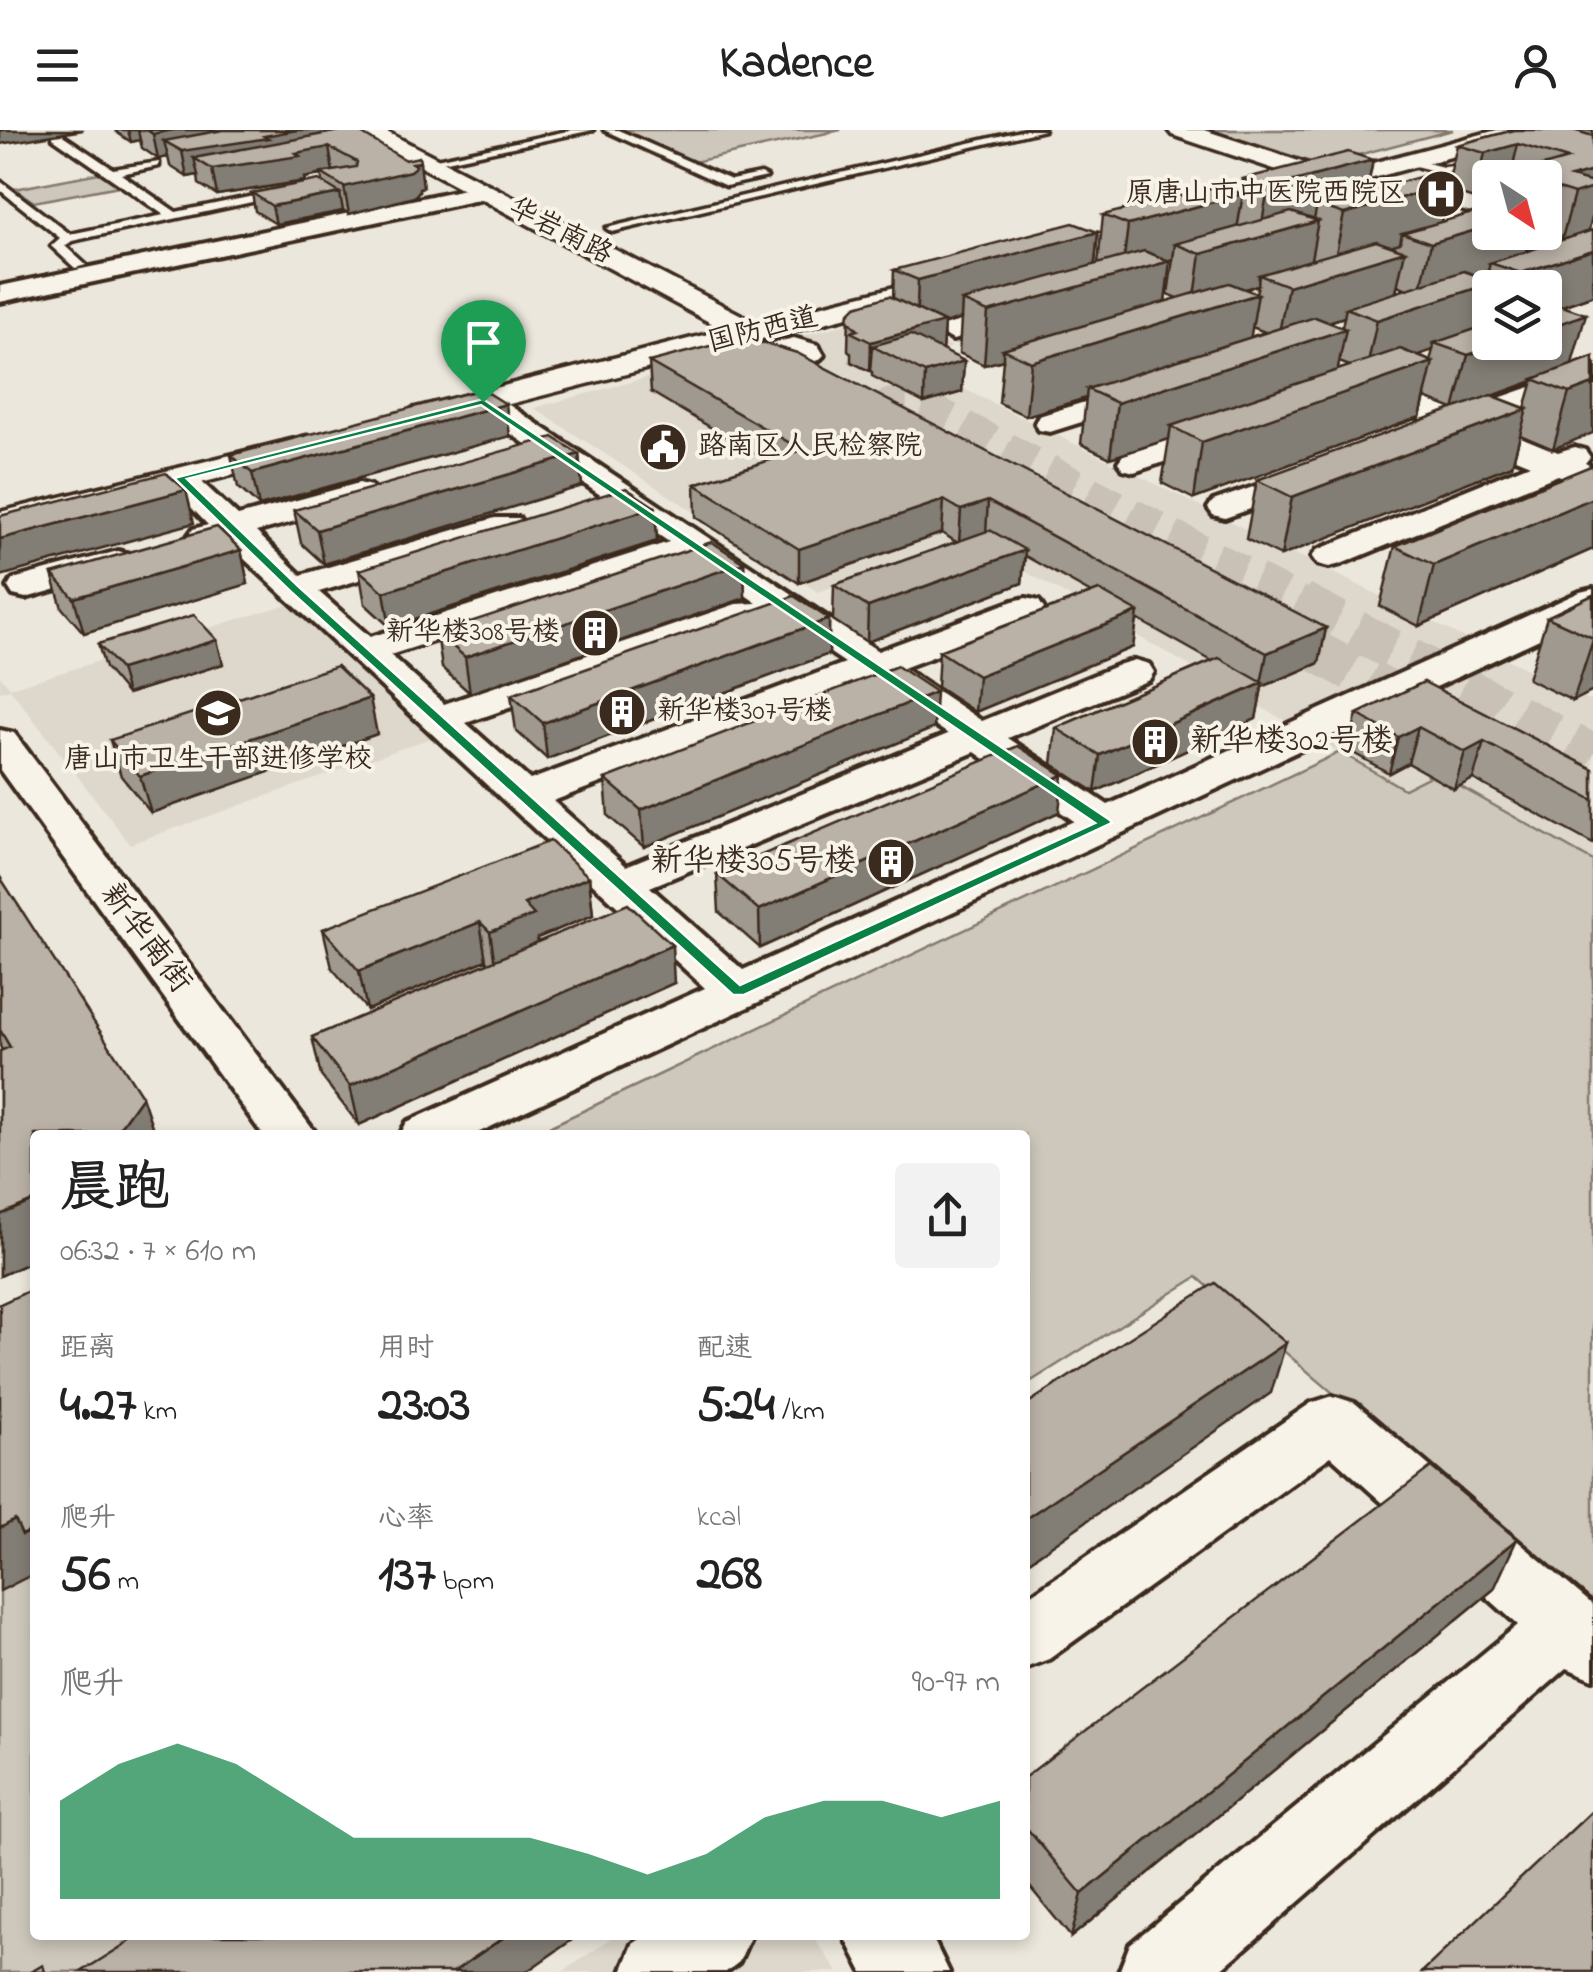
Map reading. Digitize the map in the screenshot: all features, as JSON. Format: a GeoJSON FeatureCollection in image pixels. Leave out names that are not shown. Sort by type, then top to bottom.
{"type":"FeatureCollection","features":[{"type":"Feature","properties":{"kind":"street","name":"华岩南路"},"geometry":{"type":"LineString","coordinates":[[366,130],[777,346]]}},
{"type":"Feature","properties":{"kind":"street"},"geometry":{"type":"LineString","coordinates":[[1180,130],[1472,226]]}},
{"type":"Feature","properties":{"kind":"street"},"geometry":{"type":"LineString","coordinates":[[1264,199],[1524,130]]}},
{"type":"Feature","properties":{"kind":"street"},"geometry":{"type":"LineString","coordinates":[[0,294],[484,192]]}},
{"type":"Feature","properties":{"kind":"street"},"geometry":{"type":"LineString","coordinates":[[1545,250],[1593,266]]}},
{"type":"Feature","properties":{"kind":"street","name":"国防西道"},"geometry":{"type":"LineString","coordinates":[[388,425],[483,402],[777,346],[954,281]]}},
{"type":"Feature","properties":{"kind":"street"},"geometry":{"type":"LineString","coordinates":[[952,332],[1044,305]]}},
{"type":"Feature","properties":{"kind":"street"},"geometry":{"type":"LineString","coordinates":[[777,346],[838,378]]}},
{"type":"Feature","properties":{"kind":"street"},"geometry":{"type":"LineString","coordinates":[[1562,354],[1593,365]]}},
{"type":"Feature","properties":{"kind":"street"},"geometry":{"type":"LineString","coordinates":[[1362,384],[1398,371]]}},
{"type":"Feature","properties":{"kind":"street"},"geometry":{"type":"LineString","coordinates":[[1422,436],[1593,374]]}},
{"type":"Feature","properties":{"kind":"street"},"geometry":{"type":"LineString","coordinates":[[1328,383],[1362,384],[1593,478]]}},
{"type":"Feature","properties":{"kind":"street"},"geometry":{"type":"LineString","coordinates":[[1050,423],[1174,384]]}},
{"type":"Feature","properties":{"kind":"street"},"geometry":{"type":"LineString","coordinates":[[483,402],[1106,823]]}},
{"type":"Feature","properties":{"kind":"street"},"geometry":{"type":"LineString","coordinates":[[1134,462],[1257,420]]}},
{"type":"Feature","properties":{"kind":"street"},"geometry":{"type":"LineString","coordinates":[[0,523],[331,440]]}},
{"type":"Feature","properties":{"kind":"street"},"geometry":{"type":"LineString","coordinates":[[505,452],[542,441]]}},
{"type":"Feature","properties":{"kind":"street"},"geometry":{"type":"LineString","coordinates":[[1329,557],[1593,450]]}},
{"type":"Feature","properties":{"kind":"street"},"geometry":{"type":"LineString","coordinates":[[1225,508],[1350,462]]}},
{"type":"Feature","properties":{"kind":"street"},"geometry":{"type":"LineString","coordinates":[[179,478],[294,588],[738,992]]}},
{"type":"Feature","properties":{"kind":"street"},"geometry":{"type":"LineString","coordinates":[[26,586],[396,482]]}},
{"type":"Feature","properties":{"kind":"street"},"geometry":{"type":"LineString","coordinates":[[579,504],[617,492]]}},
{"type":"Feature","properties":{"kind":"street"},"geometry":{"type":"LineString","coordinates":[[294,588],[541,515]]}},
{"type":"Feature","properties":{"kind":"street"},"geometry":{"type":"LineString","coordinates":[[364,651],[695,545]]}},
{"type":"Feature","properties":{"kind":"street"},"geometry":{"type":"LineString","coordinates":[[437,1130],[1593,600]]}},
{"type":"Feature","properties":{"kind":"street"},"geometry":{"type":"LineString","coordinates":[[438,719],[778,602]]}},
{"type":"Feature","properties":{"kind":"street"},"geometry":{"type":"LineString","coordinates":[[524,797],[1026,609]]}},
{"type":"Feature","properties":{"kind":"street"},"geometry":{"type":"LineString","coordinates":[[1543,622],[1593,646]]}},
{"type":"Feature","properties":{"kind":"street"},"geometry":{"type":"LineString","coordinates":[[620,884],[1135,672]]}},
{"type":"Feature","properties":{"kind":"street","name":"新华南街"},"geometry":{"type":"LineString","coordinates":[[0,742],[14,787],[287,1130]]}},
{"type":"Feature","properties":{"kind":"street"},"geometry":{"type":"LineString","coordinates":[[1030,1633],[1333,1421],[1580,1637],[1158,1972]]}},
{"type":"Feature","properties":{"kind":"street"},"geometry":{"type":"LineString","coordinates":[[662,1972],[705,1940]]}},
{"type":"Feature","properties":{"kind":"street"},"geometry":{"type":"LineString","coordinates":[[886,1940],[910,1972]]}},
{"type":"Feature","properties":{"kind":"lane"},"geometry":{"type":"LineString","coordinates":[[428,162],[588,130]]}},
{"type":"Feature","properties":{"kind":"lane"},"geometry":{"type":"LineString","coordinates":[[608,130],[730,184],[766,176]]}},
{"type":"Feature","properties":{"kind":"lane"},"geometry":{"type":"LineString","coordinates":[[612,228],[1039,130]]}},
{"type":"Feature","properties":{"kind":"lane"},"geometry":{"type":"LineString","coordinates":[[966,132],[1004,138]]}},
{"type":"Feature","properties":{"kind":"lane"},"geometry":{"type":"LineString","coordinates":[[57,136],[174,216]]}},
{"type":"Feature","properties":{"kind":"lane"},"geometry":{"type":"LineString","coordinates":[[1407,161],[1460,171],[1472,169]]}},
{"type":"Feature","properties":{"kind":"lane"},"geometry":{"type":"LineString","coordinates":[[110,173],[155,164]]}},
{"type":"Feature","properties":{"kind":"lane"},"geometry":{"type":"LineString","coordinates":[[0,184],[68,238]]}},
{"type":"Feature","properties":{"kind":"lane"},"geometry":{"type":"LineString","coordinates":[[730,184],[734,200]]}},
{"type":"Feature","properties":{"kind":"lane"},"geometry":{"type":"LineString","coordinates":[[80,265],[56,246],[68,238],[296,192]]}},
{"type":"Feature","properties":{"kind":"shaded area"},"geometry":{"type":"Polygon","coordinates":[[[622,130],[841,130],[694,162],[622,130]]]}},
{"type":"Feature","properties":{"kind":"shaded area"},"geometry":{"type":"Polygon","coordinates":[[[1211,130],[1453,130],[1320,165],[1211,130]]]}},
{"type":"Feature","properties":{"kind":"shaded area"},"geometry":{"type":"Polygon","coordinates":[[[104,172],[124,185],[34,202],[15,189],[104,172]]]}},
{"type":"Feature","properties":{"kind":"shaded area"},"geometry":{"type":"Polygon","coordinates":[[[884,314],[952,347],[908,361],[1593,702],[1593,861],[1436,774],[1404,789],[969,539],[818,592],[534,408],[884,314]]]}},
{"type":"Feature","properties":{"kind":"shaded area","name":"唐山市卫生干部进修学校"},"geometry":{"type":"Polygon","coordinates":[[[292,603],[434,737],[130,844],[10,689],[0,692],[0,675],[10,688],[292,603]]]}},
{"type":"Feature","properties":{"kind":"shaded area"},"geometry":{"type":"Polygon","coordinates":[[[1340,752],[1404,789],[1436,773],[1593,861],[1593,1615],[1197,1277],[1030,1382],[1030,1130],[543,1130],[1340,752]]]}},
{"type":"Feature","properties":{"kind":"shaded area"},"geometry":{"type":"Polygon","coordinates":[[[30,1455],[30,1940],[312,1940],[263,1972],[0,1972],[0,1470],[30,1455]]]}},
{"type":"Feature","properties":{"kind":"shaded area"},"geometry":{"type":"Polygon","coordinates":[[[609,1940],[816,1940],[838,1972],[563,1972],[609,1940]]]}},
{"type":"Feature","properties":{"kind":"building"},"geometry":{"type":"Polygon","coordinates":[[[223,130],[297,130],[182,151],[164,141],[223,130]]]}},
{"type":"Feature","properties":{"kind":"building"},"geometry":{"type":"Polygon","coordinates":[[[356,130],[405,160],[419,157],[420,162],[412,163],[416,166],[410,171],[344,187],[321,173],[356,167],[357,162],[329,147],[296,153],[300,156],[212,169],[194,158],[356,130]]]}},
{"type":"Feature","properties":{"kind":"building"},"geometry":{"type":"Polygon","coordinates":[[[1514,130],[1573,130],[1593,136],[1593,171],[1571,177],[1593,183],[1593,188],[1574,194],[1562,190],[1562,161],[1568,159],[1518,144],[1485,153],[1457,145],[1514,130]]]}},
{"type":"Feature","properties":{"kind":"building"},"geometry":{"type":"Polygon","coordinates":[[[1348,152],[1373,160],[1268,188],[1243,179],[1348,152]]]}},
{"type":"Feature","properties":{"kind":"building"},"geometry":{"type":"Polygon","coordinates":[[[1423,176],[1449,184],[1344,214],[1317,205],[1423,176]]]}},
{"type":"Feature","properties":{"kind":"building"},"geometry":{"type":"Polygon","coordinates":[[[319,180],[340,193],[272,206],[252,193],[319,180]]]}},
{"type":"Feature","properties":{"kind":"building"},"geometry":{"type":"Polygon","coordinates":[[[1218,186],[1243,194],[1128,225],[1103,215],[1218,186]]]}},
{"type":"Feature","properties":{"kind":"building"},"geometry":{"type":"Polygon","coordinates":[[[1291,212],[1318,221],[1201,254],[1175,244],[1291,212]]]}},
{"type":"Feature","properties":{"kind":"building"},"geometry":{"type":"Polygon","coordinates":[[[1472,213],[1472,231],[1431,243],[1402,233],[1472,213]]]}},
{"type":"Feature","properties":{"kind":"building"},"geometry":{"type":"Polygon","coordinates":[[[1073,223],[1098,232],[918,280],[894,270],[1073,223]]]}},
{"type":"Feature","properties":{"kind":"building"},"geometry":{"type":"Polygon","coordinates":[[[1593,230],[1593,250],[1530,270],[1512,270],[1490,263],[1531,250],[1562,250],[1562,240],[1593,230]]]}},
{"type":"Feature","properties":{"kind":"building"},"geometry":{"type":"Polygon","coordinates":[[[1376,241],[1405,251],[1288,286],[1259,275],[1376,241]]]}},
{"type":"Feature","properties":{"kind":"building"},"geometry":{"type":"Polygon","coordinates":[[[1144,251],[1170,261],[988,312],[962,301],[1144,251]]]}},
{"type":"Feature","properties":{"kind":"building"},"geometry":{"type":"Polygon","coordinates":[[[1464,271],[1472,274],[1472,289],[1377,320],[1346,308],[1464,271]]]}},
{"type":"Feature","properties":{"kind":"building"},"geometry":{"type":"Polygon","coordinates":[[[1229,283],[1258,294],[1031,362],[1003,349],[1229,283]]]}},
{"type":"Feature","properties":{"kind":"building"},"geometry":{"type":"Polygon","coordinates":[[[889,296],[944,322],[871,342],[851,332],[858,330],[848,320],[856,306],[889,296]]]}},
{"type":"Feature","properties":{"kind":"building"},"geometry":{"type":"Polygon","coordinates":[[[1562,306],[1586,314],[1562,323],[1562,306]]]}},
{"type":"Feature","properties":{"kind":"building"},"geometry":{"type":"Polygon","coordinates":[[[1315,317],[1346,329],[1117,403],[1087,389],[1315,317]]]}},
{"type":"Feature","properties":{"kind":"building"},"geometry":{"type":"Polygon","coordinates":[[[1472,330],[1472,354],[1468,355],[1434,343],[1472,330]]]}},
{"type":"Feature","properties":{"kind":"building"},"geometry":{"type":"Polygon","coordinates":[[[911,335],[964,361],[925,373],[872,346],[911,335]]]}},
{"type":"Feature","properties":{"kind":"building"},"geometry":{"type":"Polygon","coordinates":[[[725,342],[765,343],[797,353],[1326,628],[1267,653],[988,501],[961,510],[944,500],[799,549],[695,484],[802,450],[649,362],[725,342]]]}},
{"type":"Feature","properties":{"kind":"building"},"geometry":{"type":"Polygon","coordinates":[[[1400,349],[1433,362],[1202,442],[1171,426],[1400,349]]]}},
{"type":"Feature","properties":{"kind":"building"},"geometry":{"type":"Polygon","coordinates":[[[1593,357],[1593,384],[1569,393],[1533,379],[1593,357]]]}},
{"type":"Feature","properties":{"kind":"building"},"geometry":{"type":"Polygon","coordinates":[[[482,389],[506,404],[252,473],[231,455],[482,389]]]}},
{"type":"Feature","properties":{"kind":"building"},"geometry":{"type":"Polygon","coordinates":[[[1491,395],[1527,409],[1292,497],[1257,480],[1491,395]]]}},
{"type":"Feature","properties":{"kind":"building"},"geometry":{"type":"Polygon","coordinates":[[[553,437],[579,454],[317,530],[294,510],[553,437]]]}},
{"type":"Feature","properties":{"kind":"building"},"geometry":{"type":"Polygon","coordinates":[[[1593,465],[1593,498],[1434,565],[1395,546],[1593,465]]]}},
{"type":"Feature","properties":{"kind":"building"},"geometry":{"type":"Polygon","coordinates":[[[166,473],[186,490],[0,539],[0,516],[166,473]]]}},
{"type":"Feature","properties":{"kind":"building"},"geometry":{"type":"Polygon","coordinates":[[[626,488],[655,507],[384,592],[359,570],[626,488]]]}},
{"type":"Feature","properties":{"kind":"building"},"geometry":{"type":"Polygon","coordinates":[[[217,527],[241,550],[74,598],[52,574],[217,527]]]}},
{"type":"Feature","properties":{"kind":"building"},"geometry":{"type":"Polygon","coordinates":[[[990,530],[1025,550],[868,607],[834,585],[990,530]]]}},
{"type":"Feature","properties":{"kind":"building"},"geometry":{"type":"Polygon","coordinates":[[[712,542],[744,563],[465,657],[437,633],[712,542]]]}},
{"type":"Feature","properties":{"kind":"building"},"geometry":{"type":"Polygon","coordinates":[[[1099,590],[1138,612],[978,676],[939,651],[1099,590]]]}},
{"type":"Feature","properties":{"kind":"building"},"geometry":{"type":"Polygon","coordinates":[[[1593,595],[1593,638],[1547,617],[1593,595]]]}},
{"type":"Feature","properties":{"kind":"building"},"geometry":{"type":"Polygon","coordinates":[[[794,596],[829,619],[543,723],[511,695],[794,596]]]}},
{"type":"Feature","properties":{"kind":"building"},"geometry":{"type":"Polygon","coordinates":[[[194,615],[217,640],[120,669],[98,644],[194,615]]]}},
{"type":"Feature","properties":{"kind":"building"},"geometry":{"type":"Polygon","coordinates":[[[1219,658],[1263,683],[1100,755],[1056,728],[1219,658]]]}},
{"type":"Feature","properties":{"kind":"building"},"geometry":{"type":"Polygon","coordinates":[[[337,666],[370,698],[140,776],[110,740],[337,666]]]}},
{"type":"Feature","properties":{"kind":"building"},"geometry":{"type":"Polygon","coordinates":[[[897,666],[936,692],[641,810],[605,779],[897,666]]]}},
{"type":"Feature","properties":{"kind":"building"},"geometry":{"type":"Polygon","coordinates":[[[1424,682],[1593,769],[1593,800],[1484,742],[1465,752],[1418,727],[1398,737],[1357,714],[1424,682]]]}},
{"type":"Feature","properties":{"kind":"building"},"geometry":{"type":"Polygon","coordinates":[[[1018,746],[1063,775],[759,910],[717,874],[1018,746]]]}},
{"type":"Feature","properties":{"kind":"building"},"geometry":{"type":"Polygon","coordinates":[[[550,841],[589,877],[524,904],[534,915],[490,932],[480,922],[359,971],[323,929],[550,841]]]}},
{"type":"Feature","properties":{"kind":"building"},"geometry":{"type":"Polygon","coordinates":[[[0,877],[142,1096],[118,1130],[30,1130],[30,1202],[0,1215],[0,1051],[10,1047],[0,1030],[0,877]]]}},
{"type":"Feature","properties":{"kind":"building"},"geometry":{"type":"Polygon","coordinates":[[[628,904],[672,945],[350,1086],[312,1037],[628,904]]]}},
{"type":"Feature","properties":{"kind":"building"},"geometry":{"type":"Polygon","coordinates":[[[1215,1283],[1286,1343],[1030,1516],[1030,1402],[1215,1283]]]}},
{"type":"Feature","properties":{"kind":"building"},"geometry":{"type":"Polygon","coordinates":[[[30,1290],[30,1531],[22,1535],[15,1520],[0,1528],[0,1304],[30,1290]]]}},
{"type":"Feature","properties":{"kind":"building"},"geometry":{"type":"Polygon","coordinates":[[[1431,1467],[1517,1539],[1082,1894],[1030,1832],[1030,1773],[1431,1467]]]}},
{"type":"Feature","properties":{"kind":"building"},"geometry":{"type":"Polygon","coordinates":[[[1593,1810],[1593,1972],[1422,1972],[1593,1810]]]}},
{"type":"Feature","properties":{"kind":"building"},"geometry":{"type":"Polygon","coordinates":[[[132,1940],[500,1940],[453,1972],[81,1972],[132,1940]]]}},
{"type":"Feature","properties":{"kind":"tunnel"},"geometry":{"type":"LineString","coordinates":[[923,440],[883,418],[890,404],[924,405],[1305,604]]}},
{"type":"Feature","properties":{"kind":"tunnel"},"geometry":{"type":"LineString","coordinates":[[1301,602],[1593,755]]}},
{"type":"Feature","properties":{"kind":"tunnel"},"geometry":{"type":"LineString","coordinates":[[1262,622],[1438,717]]}},
{"type":"Feature","properties":{"kind":"place","name":"原唐山市中医院西院区"},"geometry":{"type":"Point","coordinates":[1441,194]}},
{"type":"Feature","properties":{"kind":"place","name":"路南区人民检察院"},"geometry":{"type":"Point","coordinates":[663,447]}},
{"type":"Feature","properties":{"kind":"place","name":"新华楼308号楼"},"geometry":{"type":"Point","coordinates":[595,633]}},
{"type":"Feature","properties":{"kind":"place","name":"新华楼307号楼"},"geometry":{"type":"Point","coordinates":[622,712]}},
{"type":"Feature","properties":{"kind":"place","name":"唐山市卫生干部进修学校"},"geometry":{"type":"Point","coordinates":[218,713]}},
{"type":"Feature","properties":{"kind":"place","name":"新华楼302号楼"},"geometry":{"type":"Point","coordinates":[1155,742]}},
{"type":"Feature","properties":{"kind":"place","name":"新华楼305号楼"},"geometry":{"type":"Point","coordinates":[891,862]}},
{"type":"Feature","properties":{"kind":"route"},"geometry":{"type":"LineString","coordinates":[[483,402],[778,602],[1106,823],[738,992],[294,588],[179,478],[483,402]]}}]}
